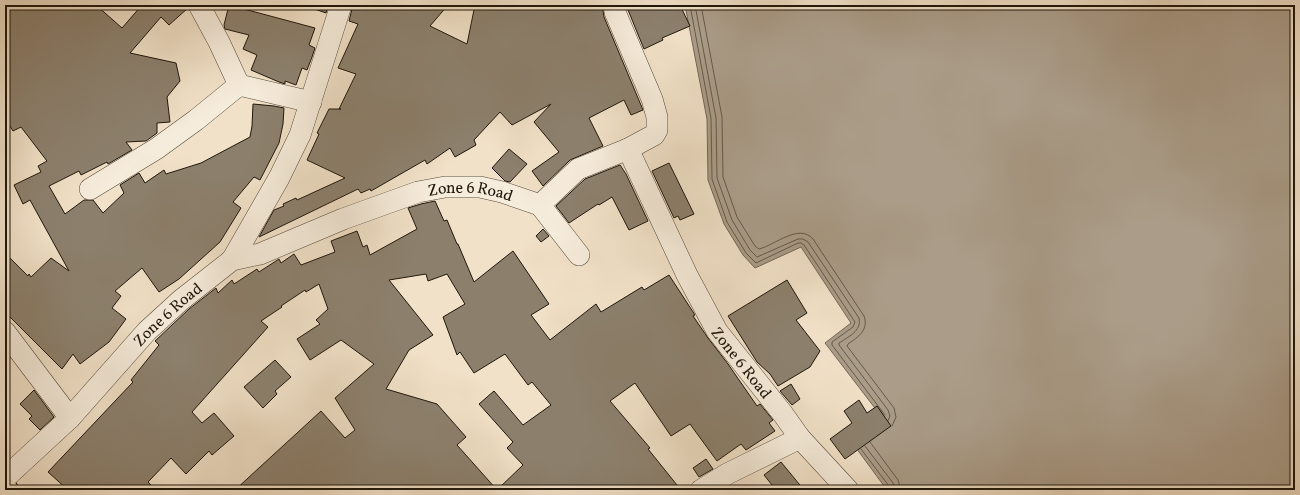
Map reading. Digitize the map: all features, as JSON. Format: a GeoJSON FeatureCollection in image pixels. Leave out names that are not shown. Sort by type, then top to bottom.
{"type":"FeatureCollection","features":[{"type":"Feature","properties":{"kind":"street"},"geometry":{"type":"LineString","coordinates":[[199,5],[219,42],[239,85]]}},
{"type":"Feature","properties":{"kind":"street"},"geometry":{"type":"LineString","coordinates":[[232,260],[279,178],[300,135],[341,5]]}},
{"type":"Feature","properties":{"kind":"street"},"geometry":{"type":"LineString","coordinates":[[579,255],[540,205],[578,169],[628,149],[654,135],[657,130],[657,117],[652,99],[615,12],[614,5]]}},
{"type":"Feature","properties":{"kind":"street"},"geometry":{"type":"LineString","coordinates":[[239,85],[311,102]]}},
{"type":"Feature","properties":{"kind":"street"},"geometry":{"type":"LineString","coordinates":[[90,189],[156,149],[196,120],[239,85]]}},
{"type":"Feature","properties":{"kind":"street","name":"Zone 6 Road"},"geometry":{"type":"LineString","coordinates":[[628,149],[688,275],[717,331],[783,414],[800,438],[842,483]]}},
{"type":"Feature","properties":{"kind":"street","name":"Zone 6 Road"},"geometry":{"type":"LineString","coordinates":[[5,478],[70,418],[147,331],[181,300],[232,260],[260,254],[342,219],[418,192],[445,187],[480,187],[502,192],[540,205]]}},
{"type":"Feature","properties":{"kind":"street"},"geometry":{"type":"LineString","coordinates":[[5,332],[70,418]]}},
{"type":"Feature","properties":{"kind":"street"},"geometry":{"type":"LineString","coordinates":[[701,490],[727,474],[800,438]]}},
{"type":"Feature","properties":{"kind":"water"},"geometry":{"type":"Polygon","coordinates":[[[685,5],[1295,5],[1295,490],[887,490],[848,437],[881,416],[825,343],[851,323],[801,247],[755,268],[743,255],[724,224],[708,180],[707,119],[685,5]]]}},
{"type":"Feature","properties":{"kind":"building"},"geometry":{"type":"Polygon","coordinates":[[[5,5],[96,5],[122,28],[142,5],[187,5],[188,8],[169,25],[161,17],[130,53],[176,63],[180,81],[167,97],[170,122],[157,123],[157,133],[146,141],[126,142],[132,150],[108,164],[107,162],[81,175],[79,171],[49,186],[65,214],[84,200],[93,200],[103,213],[124,193],[120,185],[139,173],[145,183],[164,170],[166,174],[201,163],[250,137],[253,104],[284,108],[283,124],[279,143],[260,180],[254,177],[233,202],[241,208],[220,242],[179,279],[159,292],[142,268],[115,291],[121,296],[112,308],[126,319],[109,342],[80,364],[73,354],[62,369],[5,312],[5,253],[28,276],[29,274],[31,277],[51,258],[69,271],[30,200],[23,204],[14,185],[41,172],[38,166],[47,161],[21,127],[13,131],[5,118],[5,5]]]}},
{"type":"Feature","properties":{"kind":"building"},"geometry":{"type":"Polygon","coordinates":[[[229,5],[315,28],[309,45],[315,48],[312,57],[307,70],[302,68],[296,85],[285,81],[285,84],[279,82],[251,70],[257,55],[243,49],[249,35],[225,29],[224,25],[229,5]]]}},
{"type":"Feature","properties":{"kind":"building"},"geometry":{"type":"Polygon","coordinates":[[[310,5],[328,5],[326,13],[309,7],[310,5]]]}},
{"type":"Feature","properties":{"kind":"building"},"geometry":{"type":"Polygon","coordinates":[[[353,5],[448,5],[430,26],[467,44],[475,5],[602,5],[604,17],[643,110],[631,115],[624,100],[589,118],[603,146],[570,160],[543,186],[532,171],[559,152],[534,122],[551,104],[512,125],[500,112],[474,140],[476,145],[455,157],[450,148],[427,164],[425,160],[371,191],[370,189],[361,193],[358,189],[259,237],[274,210],[284,206],[283,204],[296,198],[297,200],[345,178],[307,160],[319,134],[317,133],[329,109],[339,109],[356,74],[338,68],[358,24],[349,21],[353,5]]]}},
{"type":"Feature","properties":{"kind":"building"},"geometry":{"type":"Polygon","coordinates":[[[626,5],[680,5],[690,26],[662,38],[663,40],[644,49],[626,5]]]}},
{"type":"Feature","properties":{"kind":"building"},"geometry":{"type":"Polygon","coordinates":[[[509,149],[527,164],[510,182],[505,181],[492,168],[509,149]]]}},
{"type":"Feature","properties":{"kind":"building"},"geometry":{"type":"Polygon","coordinates":[[[669,163],[694,214],[680,220],[678,216],[674,218],[652,171],[669,163]]]}},
{"type":"Feature","properties":{"kind":"building"},"geometry":{"type":"Polygon","coordinates":[[[620,165],[626,174],[648,221],[629,230],[612,197],[599,205],[598,204],[569,223],[556,206],[585,179],[620,165]]]}},
{"type":"Feature","properties":{"kind":"building"},"geometry":{"type":"Polygon","coordinates":[[[435,201],[444,221],[447,220],[474,282],[513,251],[549,304],[531,315],[550,340],[596,304],[601,312],[642,287],[644,290],[669,275],[708,338],[757,406],[760,404],[773,420],[769,423],[775,431],[746,450],[741,444],[717,461],[690,424],[671,436],[635,383],[610,401],[650,448],[648,449],[681,490],[497,490],[235,490],[321,411],[345,438],[355,430],[335,398],[374,364],[341,340],[310,360],[297,339],[320,324],[316,320],[328,309],[319,284],[306,292],[305,290],[261,321],[268,327],[192,412],[202,423],[214,413],[234,436],[212,455],[209,451],[186,474],[171,458],[148,482],[156,490],[68,490],[48,472],[133,382],[131,380],[159,345],[155,341],[189,309],[216,288],[218,293],[232,280],[234,284],[257,269],[259,272],[279,259],[281,263],[294,254],[301,265],[335,252],[331,241],[357,231],[363,247],[367,245],[370,255],[417,229],[408,208],[435,201]],[[426,274],[389,280],[433,335],[409,350],[386,389],[437,404],[466,437],[457,445],[497,490],[523,465],[507,448],[513,442],[479,404],[494,391],[523,425],[551,405],[532,382],[528,385],[505,354],[474,373],[460,352],[457,355],[443,317],[465,304],[447,274],[428,281],[426,274]]]}},
{"type":"Feature","properties":{"kind":"building"},"geometry":{"type":"Polygon","coordinates":[[[543,229],[549,236],[541,242],[536,236],[543,229]]]}},
{"type":"Feature","properties":{"kind":"building"},"geometry":{"type":"Polygon","coordinates":[[[787,280],[807,313],[796,320],[820,351],[810,367],[778,386],[770,374],[757,362],[728,316],[787,280]]]}},
{"type":"Feature","properties":{"kind":"building"},"geometry":{"type":"Polygon","coordinates":[[[275,360],[291,377],[275,391],[277,394],[263,408],[244,387],[275,360]]]}},
{"type":"Feature","properties":{"kind":"building"},"geometry":{"type":"Polygon","coordinates":[[[791,384],[800,399],[792,405],[780,391],[791,384]]]}},
{"type":"Feature","properties":{"kind":"building"},"geometry":{"type":"Polygon","coordinates":[[[34,390],[54,417],[40,430],[29,419],[32,416],[20,404],[34,390]]]}},
{"type":"Feature","properties":{"kind":"building"},"geometry":{"type":"Polygon","coordinates":[[[859,400],[867,413],[877,406],[891,426],[845,459],[830,439],[852,423],[844,411],[859,400]]]}},
{"type":"Feature","properties":{"kind":"building"},"geometry":{"type":"Polygon","coordinates":[[[706,459],[713,469],[699,477],[693,468],[706,459]]]}},
{"type":"Feature","properties":{"kind":"building"},"geometry":{"type":"Polygon","coordinates":[[[781,462],[804,490],[776,490],[764,475],[781,462]]]}}]}
